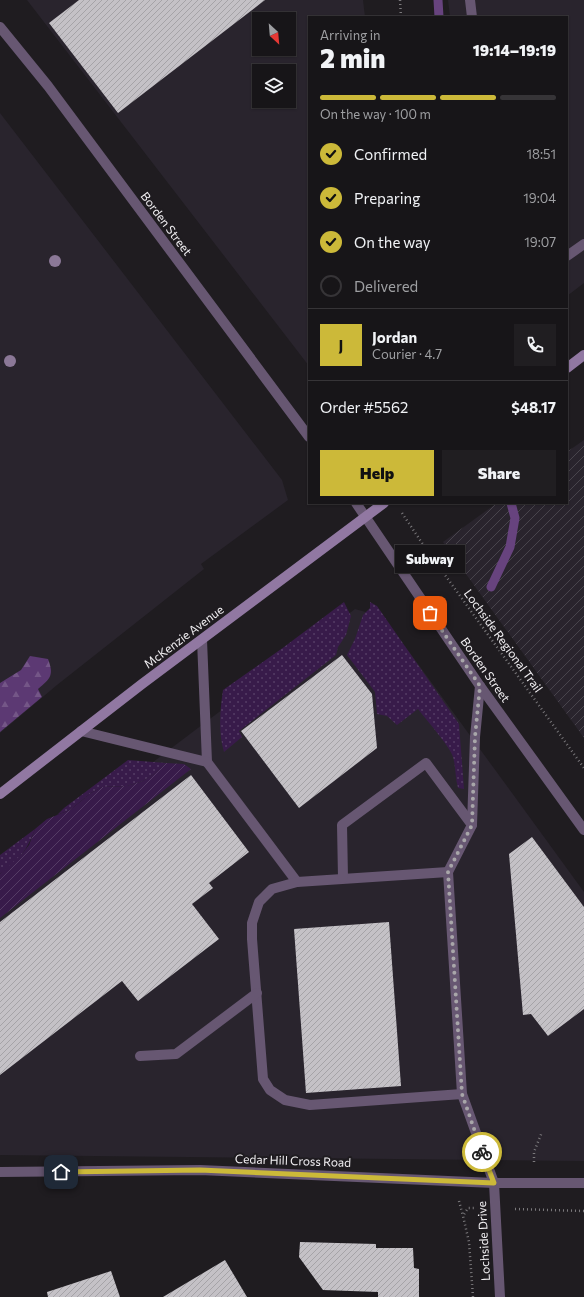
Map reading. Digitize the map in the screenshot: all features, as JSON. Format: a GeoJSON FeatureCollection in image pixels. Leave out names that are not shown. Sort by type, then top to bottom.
{"type":"FeatureCollection","features":[{"type":"Feature","properties":{"kind":"main road"},"geometry":{"type":"LineString","coordinates":[[568,367],[584,355]]}},
{"type":"Feature","properties":{"kind":"main road","name":"McKenzie Avenue"},"geometry":{"type":"LineString","coordinates":[[0,794],[81,731],[383,504]]}},
{"type":"Feature","properties":{"kind":"street"},"geometry":{"type":"LineString","coordinates":[[470,0],[472,16]]}},
{"type":"Feature","properties":{"kind":"street","name":"Borden Street"},"geometry":{"type":"LineString","coordinates":[[0,27],[52,92],[308,436]]}},
{"type":"Feature","properties":{"kind":"street"},"geometry":{"type":"LineString","coordinates":[[568,255],[584,244]]}},
{"type":"Feature","properties":{"kind":"street","name":"Borden Street"},"geometry":{"type":"LineString","coordinates":[[357,504],[480,686],[584,830]]}},
{"type":"Feature","properties":{"kind":"street"},"geometry":{"type":"LineString","coordinates":[[202,640],[207,762],[297,882]]}},
{"type":"Feature","properties":{"kind":"street"},"geometry":{"type":"LineString","coordinates":[[462,1094],[310,1105],[285,1100],[270,1090],[263,1079],[252,923],[259,902],[272,889],[297,882],[448,872],[472,825],[475,737],[480,686]]}},
{"type":"Feature","properties":{"kind":"street"},"geometry":{"type":"LineString","coordinates":[[81,731],[207,762]]}},
{"type":"Feature","properties":{"kind":"street"},"geometry":{"type":"LineString","coordinates":[[343,878],[342,825],[426,763],[472,825]]}},
{"type":"Feature","properties":{"kind":"street","name":"Lochside Drive"},"geometry":{"type":"LineString","coordinates":[[448,872],[462,1094],[494,1183],[500,1297]]}},
{"type":"Feature","properties":{"kind":"street"},"geometry":{"type":"LineString","coordinates":[[140,1056],[176,1054],[257,993]]}},
{"type":"Feature","properties":{"kind":"street","name":"Cedar Hill Cross Road"},"geometry":{"type":"LineString","coordinates":[[0,1172],[200,1170],[494,1183],[584,1183]]}},
{"type":"Feature","properties":{"kind":"path"},"geometry":{"type":"LineString","coordinates":[[400,0],[401,16]]}},
{"type":"Feature","properties":{"kind":"path","name":"Lochside Regional Trail"},"geometry":{"type":"LineString","coordinates":[[399,509],[426,550],[584,768]]}},
{"type":"Feature","properties":{"kind":"path"},"geometry":{"type":"LineString","coordinates":[[533,1183],[534,1152],[542,1132]]}},
{"type":"Feature","properties":{"kind":"path"},"geometry":{"type":"LineString","coordinates":[[473,1297],[469,1242],[463,1216],[468,1208],[584,1212]]}},
{"type":"Feature","properties":{"kind":"shaded area"},"geometry":{"type":"Polygon","coordinates":[[[27,0],[363,0],[365,16],[308,16],[308,365],[27,0]]]}},
{"type":"Feature","properties":{"kind":"shaded area"},"geometry":{"type":"Polygon","coordinates":[[[448,0],[584,0],[584,283],[568,295],[568,16],[450,16],[448,0]]]}},
{"type":"Feature","properties":{"kind":"shaded area"},"geometry":{"type":"Polygon","coordinates":[[[0,113],[282,480],[288,500],[201,564],[204,569],[57,685],[0,733],[0,113]]]}},
{"type":"Feature","properties":{"kind":"shaded area"},"geometry":{"type":"Polygon","coordinates":[[[584,440],[584,738],[443,542],[496,504],[568,504],[568,451],[584,440]]]}},
{"type":"Feature","properties":{"kind":"shaded area"},"geometry":{"type":"Polygon","coordinates":[[[344,602],[351,616],[346,635],[338,647],[336,655],[239,731],[242,737],[224,752],[220,721],[223,690],[344,602]]]}},
{"type":"Feature","properties":{"kind":"shaded area"},"geometry":{"type":"Polygon","coordinates":[[[370,602],[377,606],[459,724],[464,789],[458,788],[454,761],[451,752],[418,709],[397,725],[387,716],[377,714],[375,692],[347,655],[355,639],[363,615],[370,608],[370,602]]]}},
{"type":"Feature","properties":{"kind":"shaded area"},"geometry":{"type":"Polygon","coordinates":[[[355,609],[380,616],[410,653],[584,892],[584,1161],[0,1155],[0,878],[355,609]]]}},
{"type":"Feature","properties":{"kind":"shaded area"},"geometry":{"type":"Polygon","coordinates":[[[128,760],[166,763],[154,774],[143,781],[127,786],[102,787],[91,793],[70,810],[57,815],[64,808],[128,760]]]}},
{"type":"Feature","properties":{"kind":"shaded area"},"geometry":{"type":"Polygon","coordinates":[[[166,763],[184,764],[191,769],[0,918],[0,874],[22,854],[29,845],[35,829],[47,819],[70,810],[91,793],[102,787],[127,786],[143,781],[154,774],[166,763]]]}},
{"type":"Feature","properties":{"kind":"shaded area"},"geometry":{"type":"Polygon","coordinates":[[[35,829],[22,854],[0,874],[0,855],[35,829]]]}},
{"type":"Feature","properties":{"kind":"green space"},"geometry":{"type":"Polygon","coordinates":[[[30,656],[48,659],[50,664],[50,676],[38,689],[42,697],[0,732],[0,683],[21,670],[30,656]]]}},
{"type":"Feature","properties":{"kind":"building"},"geometry":{"type":"Polygon","coordinates":[[[79,0],[265,0],[118,113],[49,23],[79,0]]]}},
{"type":"Feature","properties":{"kind":"building"},"geometry":{"type":"Polygon","coordinates":[[[342,655],[372,694],[377,748],[299,808],[241,731],[342,655]]]}},
{"type":"Feature","properties":{"kind":"building"},"geometry":{"type":"Polygon","coordinates":[[[191,775],[249,852],[209,883],[213,888],[192,904],[219,939],[138,1001],[122,981],[0,1075],[0,922],[191,775]]]}},
{"type":"Feature","properties":{"kind":"building"},"geometry":{"type":"Polygon","coordinates":[[[532,837],[584,907],[584,1009],[548,1036],[531,1014],[523,1015],[509,854],[532,837]]]}},
{"type":"Feature","properties":{"kind":"building"},"geometry":{"type":"Polygon","coordinates":[[[389,922],[401,1086],[306,1093],[294,929],[389,922]]]}},
{"type":"Feature","properties":{"kind":"building"},"geometry":{"type":"Polygon","coordinates":[[[300,1242],[376,1244],[376,1248],[413,1248],[414,1268],[419,1269],[419,1297],[378,1297],[378,1292],[323,1290],[299,1257],[300,1242]]]}},
{"type":"Feature","properties":{"kind":"building"},"geometry":{"type":"Polygon","coordinates":[[[225,1260],[247,1297],[163,1297],[225,1260]]]}},
{"type":"Feature","properties":{"kind":"building"},"geometry":{"type":"Polygon","coordinates":[[[111,1271],[120,1297],[48,1297],[47,1292],[111,1271]]]}},
{"type":"Feature","properties":{"kind":"waterway"},"geometry":{"type":"LineString","coordinates":[[438,0],[439,16]]}},
{"type":"Feature","properties":{"kind":"waterway"},"geometry":{"type":"LineString","coordinates":[[491,587],[510,547],[515,518],[511,504]]}},
{"type":"Feature","properties":{"kind":"way so far"},"geometry":{"type":"LineString","coordinates":[[430,613],[480,686],[475,737],[472,825],[448,872],[462,1094],[482,1152]]}},
{"type":"Feature","properties":{"kind":"place","name":"Subway"},"geometry":{"type":"Point","coordinates":[430,613]}},
{"type":"Feature","properties":{"kind":"route"},"geometry":{"type":"LineString","coordinates":[[61,1172],[200,1170],[494,1183],[482,1152]]}}]}
